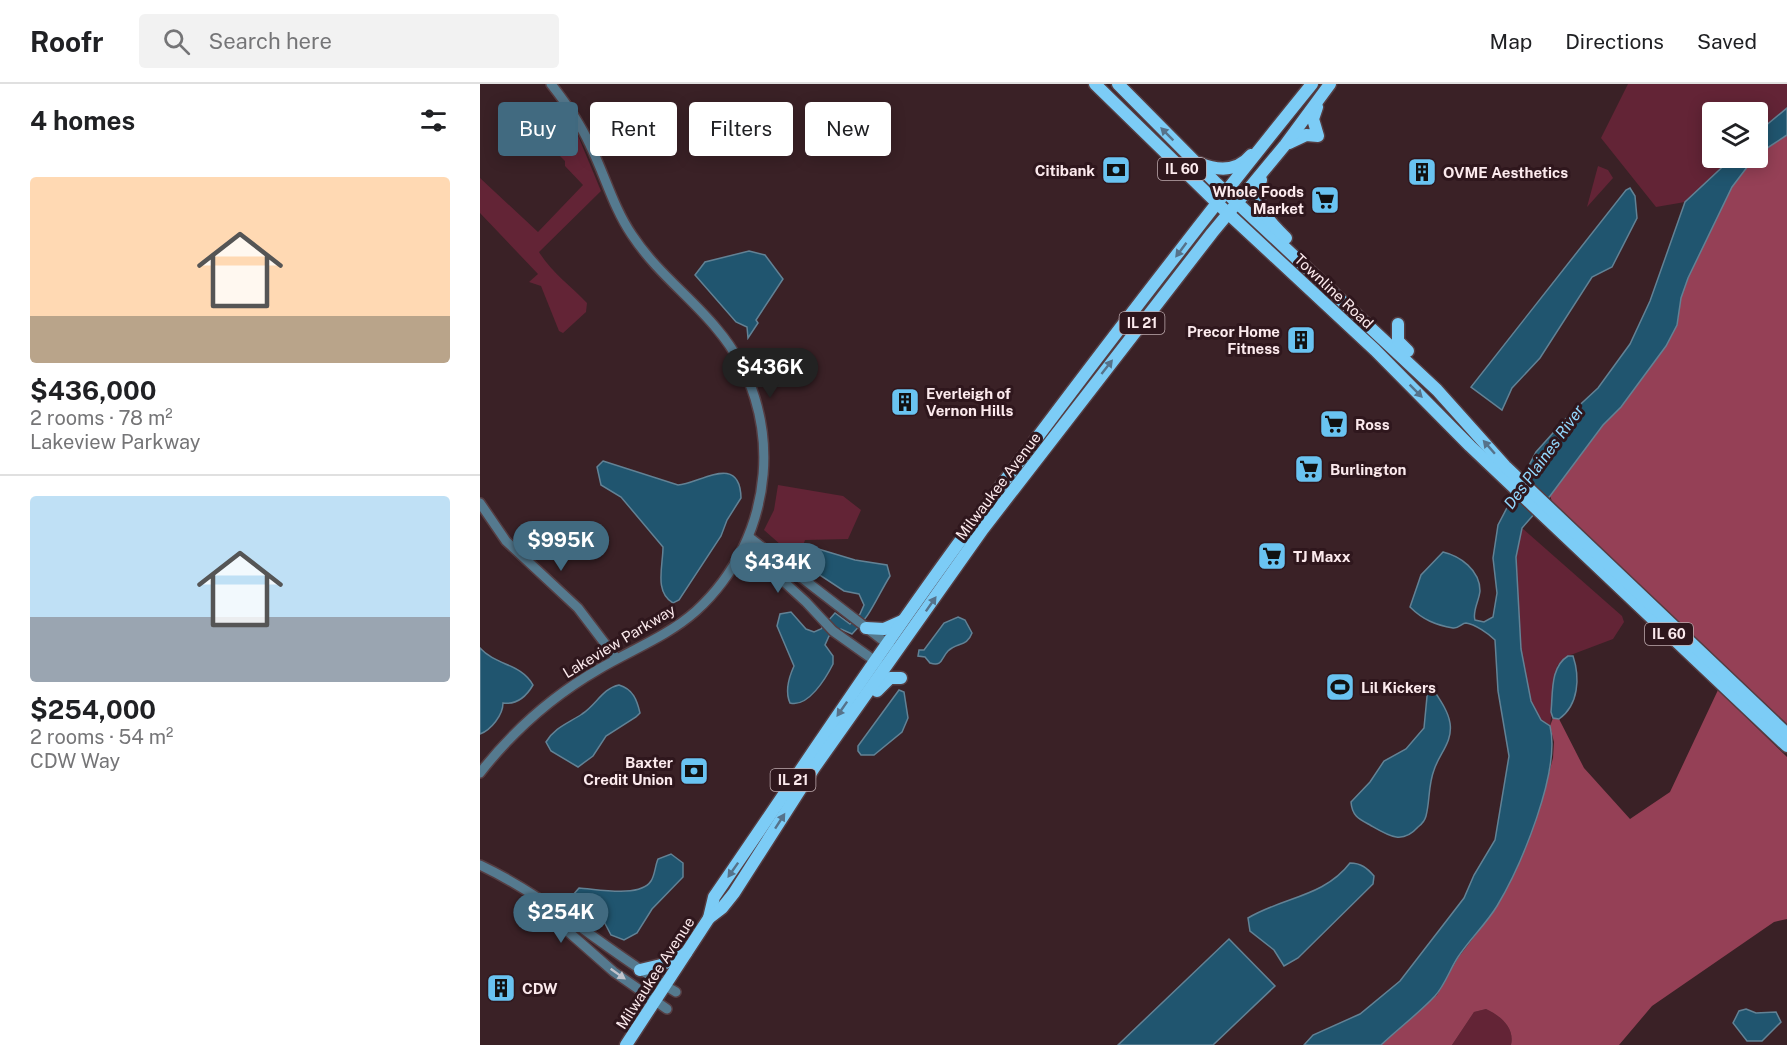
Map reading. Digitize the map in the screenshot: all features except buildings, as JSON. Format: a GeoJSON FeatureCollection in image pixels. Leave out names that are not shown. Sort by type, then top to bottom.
{"type":"FeatureCollection","features":[{"type":"Feature","properties":{"kind":"main road","name":"Townline Road"},"geometry":{"type":"LineString","coordinates":[[1095,84],[1218,204],[1552,517]]}},
{"type":"Feature","properties":{"kind":"main road","name":"Townline Road"},"geometry":{"type":"LineString","coordinates":[[1118,84],[1194,161],[1458,411],[1502,470]]}},
{"type":"Feature","properties":{"kind":"main road","name":"Milwaukee Avenue"},"geometry":{"type":"LineString","coordinates":[[892,648],[906,619],[974,522],[1312,84]]}},
{"type":"Feature","properties":{"kind":"main road","name":"Milwaukee Avenue"},"geometry":{"type":"LineString","coordinates":[[626,1045],[655,1000],[670,989],[687,953],[709,918],[714,897],[892,648],[1212,233],[1285,145],[1330,84]]}},
{"type":"Feature","properties":{"kind":"main road"},"geometry":{"type":"LineString","coordinates":[[1285,145],[1306,135],[1318,136],[1313,119],[1318,100]]}},
{"type":"Feature","properties":{"kind":"main road"},"geometry":{"type":"LineString","coordinates":[[1194,161],[1225,170],[1247,161],[1296,105]]}},
{"type":"Feature","properties":{"kind":"main road"},"geometry":{"type":"LineString","coordinates":[[1263,173],[1256,194],[1260,206],[1282,234],[1363,310],[1371,327]]}},
{"type":"Feature","properties":{"kind":"main road"},"geometry":{"type":"LineString","coordinates":[[1212,233],[1223,228],[1235,227],[1248,232]]}},
{"type":"Feature","properties":{"kind":"main road"},"geometry":{"type":"LineString","coordinates":[[1398,324],[1398,341],[1453,399],[1458,411]]}},
{"type":"Feature","properties":{"kind":"main road","name":"IL 60"},"geometry":{"type":"LineString","coordinates":[[1552,517],[1787,734]]}},
{"type":"Feature","properties":{"kind":"main road","name":"IL 60"},"geometry":{"type":"LineString","coordinates":[[1552,517],[1787,746]]}},
{"type":"Feature","properties":{"kind":"main road"},"geometry":{"type":"LineString","coordinates":[[865,627],[884,629],[906,619]]}},
{"type":"Feature","properties":{"kind":"main road","name":"Milwaukee Avenue"},"geometry":{"type":"LineString","coordinates":[[709,918],[722,908],[734,893],[881,664]]}},
{"type":"Feature","properties":{"kind":"main road"},"geometry":{"type":"LineString","coordinates":[[826,751],[852,726],[886,680],[901,678]]}},
{"type":"Feature","properties":{"kind":"main road"},"geometry":{"type":"LineString","coordinates":[[640,970],[661,965],[687,953]]}},
{"type":"Feature","properties":{"kind":"street","name":"Lakeview Parkway"},"geometry":{"type":"LineString","coordinates":[[480,773],[540,711],[577,682],[676,626],[695,612],[726,578],[743,550],[762,493],[765,455],[760,413],[747,375],[717,328],[660,272],[630,233],[582,129],[551,84]]}},
{"type":"Feature","properties":{"kind":"street"},"geometry":{"type":"LineString","coordinates":[[1126,84],[1140,107]]}},
{"type":"Feature","properties":{"kind":"street"},"geometry":{"type":"LineString","coordinates":[[480,503],[506,541],[578,608],[616,658]]}},
{"type":"Feature","properties":{"kind":"street"},"geometry":{"type":"LineString","coordinates":[[749,537],[892,648]]}},
{"type":"Feature","properties":{"kind":"street"},"geometry":{"type":"LineString","coordinates":[[743,550],[758,558],[806,602],[837,635],[881,664]]}},
{"type":"Feature","properties":{"kind":"street"},"geometry":{"type":"LineString","coordinates":[[480,865],[494,871],[670,989]]}},
{"type":"Feature","properties":{"kind":"street"},"geometry":{"type":"LineString","coordinates":[[494,871],[495,878],[533,902],[614,972],[667,1009]]}},
{"type":"Feature","properties":{"kind":"shaded area"},"geometry":{"type":"Polygon","coordinates":[[[1628,84],[1787,84],[1787,108],[1768,124],[1768,102],[1702,102],[1702,168],[1721,168],[1685,202],[1656,207],[1601,138],[1628,84]]]}},
{"type":"Feature","properties":{"kind":"shaded area"},"geometry":{"type":"Polygon","coordinates":[[[1787,135],[1787,724],[1553,504],[1550,496],[1603,425],[1621,407],[1677,325],[1681,298],[1688,278],[1732,187],[1745,168],[1768,168],[1768,147],[1787,135]]]}},
{"type":"Feature","properties":{"kind":"shaded area"},"geometry":{"type":"Polygon","coordinates":[[[578,136],[601,191],[539,252],[555,272],[587,303],[586,312],[563,333],[559,331],[541,286],[529,282],[538,274],[480,213],[480,178],[538,232],[583,185],[565,166],[565,161],[560,156],[578,156],[578,136]]]}},
{"type":"Feature","properties":{"kind":"shaded area"},"geometry":{"type":"Polygon","coordinates":[[[1598,166],[1608,170],[1613,178],[1587,207],[1598,166]]]}},
{"type":"Feature","properties":{"kind":"shaded area"},"geometry":{"type":"Polygon","coordinates":[[[778,485],[843,496],[861,510],[848,539],[805,540],[798,560],[764,530],[774,510],[778,485]]]}},
{"type":"Feature","properties":{"kind":"shaded area"},"geometry":{"type":"Polygon","coordinates":[[[1522,528],[1622,616],[1624,622],[1613,639],[1568,656],[1557,666],[1550,726],[1541,720],[1531,701],[1521,649],[1516,557],[1522,528]]]}},
{"type":"Feature","properties":{"kind":"shaded area"},"geometry":{"type":"Polygon","coordinates":[[[1718,690],[1787,757],[1787,919],[1774,922],[1652,1006],[1619,1045],[1511,1045],[1511,1033],[1506,1023],[1486,1009],[1474,1012],[1452,1045],[1381,1045],[1437,995],[1458,958],[1496,908],[1517,868],[1543,795],[1553,758],[1554,742],[1550,726],[1553,718],[1559,719],[1584,768],[1630,819],[1670,792],[1718,690]]]}},
{"type":"Feature","properties":{"kind":"shaded area"},"geometry":{"type":"Polygon","coordinates":[[[1486,1009],[1506,1023],[1511,1033],[1511,1045],[1452,1045],[1474,1012],[1486,1009]]]}},
{"type":"Feature","properties":{"kind":"water"},"geometry":{"type":"Polygon","coordinates":[[[1787,108],[1787,135],[1768,147],[1768,124],[1787,108]]]}},
{"type":"Feature","properties":{"kind":"water","name":"Des Plaines River"},"geometry":{"type":"Polygon","coordinates":[[[1721,168],[1746,168],[1732,187],[1688,278],[1681,298],[1677,325],[1666,346],[1621,407],[1603,425],[1550,496],[1522,528],[1516,557],[1521,649],[1531,701],[1541,720],[1550,726],[1552,745],[1550,767],[1537,818],[1517,867],[1497,906],[1458,957],[1439,992],[1381,1045],[1304,1045],[1313,1035],[1360,1014],[1400,981],[1464,898],[1474,875],[1495,840],[1509,756],[1498,691],[1495,640],[1470,624],[1464,623],[1455,628],[1447,627],[1430,621],[1410,607],[1421,575],[1443,552],[1468,565],[1477,577],[1480,591],[1474,614],[1475,620],[1484,622],[1493,617],[1497,593],[1493,558],[1498,525],[1536,452],[1570,414],[1598,388],[1630,344],[1650,301],[1685,202],[1721,168]]]}},
{"type":"Feature","properties":{"kind":"water"},"geometry":{"type":"Polygon","coordinates":[[[1630,188],[1635,196],[1637,218],[1612,267],[1592,277],[1540,358],[1512,388],[1502,410],[1471,387],[1626,190],[1630,188]]]}},
{"type":"Feature","properties":{"kind":"water"},"geometry":{"type":"Polygon","coordinates":[[[749,251],[765,255],[783,279],[756,320],[758,323],[748,338],[747,327],[736,322],[695,275],[705,262],[749,251]]]}},
{"type":"Feature","properties":{"kind":"water"},"geometry":{"type":"Polygon","coordinates":[[[603,461],[678,485],[726,473],[734,476],[739,484],[741,498],[727,520],[721,536],[679,600],[673,603],[663,592],[661,578],[663,547],[621,497],[601,485],[597,467],[603,461]]]}},
{"type":"Feature","properties":{"kind":"water"},"geometry":{"type":"Polygon","coordinates":[[[815,548],[855,560],[887,565],[890,576],[869,614],[852,634],[841,629],[829,636],[825,645],[833,656],[833,664],[816,691],[803,701],[790,703],[788,684],[794,666],[777,626],[780,614],[791,612],[806,629],[814,632],[821,629],[835,613],[850,624],[860,614],[864,605],[859,594],[844,591],[806,566],[804,561],[806,553],[815,548]]]}},
{"type":"Feature","properties":{"kind":"water"},"geometry":{"type":"Polygon","coordinates":[[[958,617],[965,620],[972,633],[965,642],[951,648],[937,664],[918,656],[919,650],[924,650],[944,623],[958,617]]]}},
{"type":"Feature","properties":{"kind":"water"},"geometry":{"type":"Polygon","coordinates":[[[480,648],[493,658],[522,672],[533,685],[521,699],[513,703],[503,703],[496,722],[480,734],[480,648]]]}},
{"type":"Feature","properties":{"kind":"water"},"geometry":{"type":"Polygon","coordinates":[[[1568,656],[1573,656],[1575,664],[1576,690],[1566,713],[1559,719],[1553,718],[1551,712],[1555,674],[1562,661],[1568,656]]]}},
{"type":"Feature","properties":{"kind":"water"},"geometry":{"type":"Polygon","coordinates":[[[619,685],[628,689],[636,699],[640,713],[636,717],[606,736],[593,756],[578,767],[551,751],[546,742],[554,733],[587,710],[608,690],[619,685]]]}},
{"type":"Feature","properties":{"kind":"water"},"geometry":{"type":"Polygon","coordinates":[[[1428,686],[1431,686],[1447,713],[1450,723],[1449,736],[1432,776],[1425,819],[1412,833],[1395,837],[1359,819],[1353,811],[1351,802],[1370,782],[1384,761],[1406,749],[1424,728],[1428,686]]]}},
{"type":"Feature","properties":{"kind":"water"},"geometry":{"type":"Polygon","coordinates":[[[899,690],[904,692],[908,718],[902,732],[874,755],[861,755],[858,746],[899,690]]]}},
{"type":"Feature","properties":{"kind":"water"},"geometry":{"type":"Polygon","coordinates":[[[671,854],[683,863],[683,877],[652,909],[637,933],[624,940],[611,935],[600,914],[575,903],[573,895],[579,888],[628,891],[645,886],[652,879],[658,859],[671,854]]]}},
{"type":"Feature","properties":{"kind":"water"},"geometry":{"type":"Polygon","coordinates":[[[1350,863],[1361,865],[1369,871],[1374,876],[1373,884],[1298,958],[1284,966],[1274,950],[1250,931],[1248,918],[1316,890],[1340,874],[1350,863]]]}},
{"type":"Feature","properties":{"kind":"water"},"geometry":{"type":"Polygon","coordinates":[[[1229,939],[1275,986],[1213,1045],[1118,1045],[1229,939]]]}},
{"type":"Feature","properties":{"kind":"water"},"geometry":{"type":"Polygon","coordinates":[[[1746,1009],[1756,1013],[1776,1012],[1781,1022],[1762,1041],[1747,1041],[1733,1023],[1739,1011],[1746,1009]]]}},
{"type":"Feature","properties":{"kind":"place","name":"Citibank"},"geometry":{"type":"Point","coordinates":[1116,170]}},
{"type":"Feature","properties":{"kind":"place","name":"OVME Aesthetics"},"geometry":{"type":"Point","coordinates":[1422,172]}},
{"type":"Feature","properties":{"kind":"place","name":"Whole Foods Market"},"geometry":{"type":"Point","coordinates":[1325,200]}},
{"type":"Feature","properties":{"kind":"place","name":"Precor Home Fitness"},"geometry":{"type":"Point","coordinates":[1301,340]}},
{"type":"Feature","properties":{"kind":"place","name":"Everleigh of Vernon Hills"},"geometry":{"type":"Point","coordinates":[905,402]}},
{"type":"Feature","properties":{"kind":"place","name":"Ross"},"geometry":{"type":"Point","coordinates":[1334,424]}},
{"type":"Feature","properties":{"kind":"place","name":"Burlington"},"geometry":{"type":"Point","coordinates":[1309,469]}},
{"type":"Feature","properties":{"kind":"place","name":"TJ Maxx"},"geometry":{"type":"Point","coordinates":[1272,556]}},
{"type":"Feature","properties":{"kind":"place","name":"Lil Kickers"},"geometry":{"type":"Point","coordinates":[1340,687]}},
{"type":"Feature","properties":{"kind":"place","name":"Baxter Credit Union"},"geometry":{"type":"Point","coordinates":[694,771]}},
{"type":"Feature","properties":{"kind":"place","name":"CDW"},"geometry":{"type":"Point","coordinates":[501,988]}}]}
